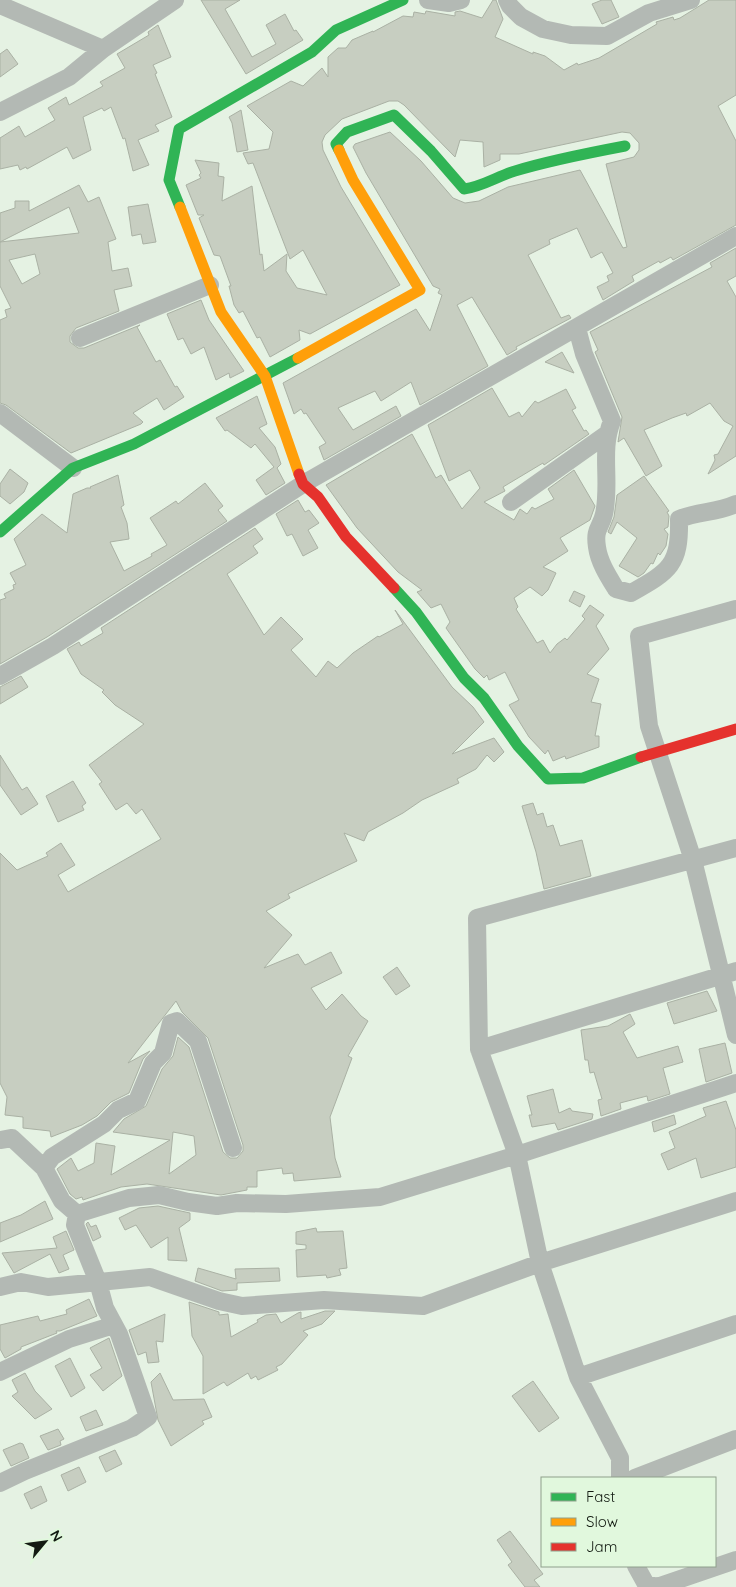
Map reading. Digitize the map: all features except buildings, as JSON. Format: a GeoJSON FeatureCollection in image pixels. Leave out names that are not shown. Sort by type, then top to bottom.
{"type":"FeatureCollection","features":[{"type":"Feature","properties":{"kind":"street"},"geometry":{"type":"LineString","coordinates":[[0,112],[69,78],[103,49],[175,0]]}},
{"type":"Feature","properties":{"kind":"street"},"geometry":{"type":"LineString","coordinates":[[403,0],[351,25],[336,30],[312,52],[179,129],[169,180],[221,312],[265,376],[303,484],[318,497],[346,537],[416,612],[464,678],[484,698],[518,746],[548,779],[583,778],[656,752],[736,729]]}},
{"type":"Feature","properties":{"kind":"street"},"geometry":{"type":"LineString","coordinates":[[428,0],[449,3],[461,0]]}},
{"type":"Feature","properties":{"kind":"street"},"geometry":{"type":"LineString","coordinates":[[508,0],[510,6],[521,17],[543,29],[571,35],[607,36],[650,13],[691,0]]}},
{"type":"Feature","properties":{"kind":"street"},"geometry":{"type":"LineString","coordinates":[[0,5],[103,49]]}},
{"type":"Feature","properties":{"kind":"street"},"geometry":{"type":"LineString","coordinates":[[0,532],[73,468],[134,444],[265,376],[420,290],[353,180],[336,144],[347,132],[394,116],[431,151],[464,188],[473,188],[504,174],[544,162],[625,146]]}},
{"type":"Feature","properties":{"kind":"street"},"geometry":{"type":"LineString","coordinates":[[0,676],[53,646],[303,484],[736,236]]}},
{"type":"Feature","properties":{"kind":"street"},"geometry":{"type":"LineString","coordinates":[[80,338],[210,285]]}},
{"type":"Feature","properties":{"kind":"street"},"geometry":{"type":"LineString","coordinates":[[577,328],[584,354],[612,421],[606,434],[604,515],[596,528],[597,547],[604,569],[616,590],[631,593],[668,569],[676,558],[680,544],[679,519],[694,513],[721,511],[736,504]]}},
{"type":"Feature","properties":{"kind":"street"},"geometry":{"type":"LineString","coordinates":[[0,413],[73,468]]}},
{"type":"Feature","properties":{"kind":"street"},"geometry":{"type":"LineString","coordinates":[[511,502],[606,434]]}},
{"type":"Feature","properties":{"kind":"street"},"geometry":{"type":"LineString","coordinates":[[736,609],[639,636],[649,726],[656,752],[694,860],[728,974],[736,1035]]}},
{"type":"Feature","properties":{"kind":"street"},"geometry":{"type":"LineString","coordinates":[[620,1477],[620,1458],[578,1377],[540,1263],[517,1155],[480,1049],[477,918],[736,848]]}},
{"type":"Feature","properties":{"kind":"street"},"geometry":{"type":"LineString","coordinates":[[480,1049],[728,974]]}},
{"type":"Feature","properties":{"kind":"street"},"geometry":{"type":"LineString","coordinates":[[44,1168],[52,1157],[104,1124],[118,1110],[136,1101],[153,1063],[162,1053],[171,1024],[178,1021],[198,1041],[233,1148]]}},
{"type":"Feature","properties":{"kind":"street"},"geometry":{"type":"LineString","coordinates":[[77,1214],[129,1198],[159,1195],[217,1206],[237,1203],[286,1204],[380,1197],[736,1084]]}},
{"type":"Feature","properties":{"kind":"street"},"geometry":{"type":"LineString","coordinates":[[0,1140],[12,1138],[44,1168],[62,1201],[77,1214]]}},
{"type":"Feature","properties":{"kind":"street"},"geometry":{"type":"LineString","coordinates":[[0,1288],[21,1282],[48,1287],[150,1277],[219,1301],[242,1306],[324,1300],[422,1306],[540,1263],[736,1201]]}},
{"type":"Feature","properties":{"kind":"street"},"geometry":{"type":"LineString","coordinates":[[0,1483],[132,1428],[148,1417],[134,1382],[133,1371],[105,1308],[98,1282],[75,1225],[77,1214]]}},
{"type":"Feature","properties":{"kind":"street"},"geometry":{"type":"LineString","coordinates":[[578,1377],[736,1324]]}},
{"type":"Feature","properties":{"kind":"street"},"geometry":{"type":"LineString","coordinates":[[0,1372],[69,1339],[114,1325]]}},
{"type":"Feature","properties":{"kind":"street"},"geometry":{"type":"LineString","coordinates":[[637,1477],[736,1439]]}},
{"type":"Feature","properties":{"kind":"street"},"geometry":{"type":"LineString","coordinates":[[716,1567],[736,1560]]}},
{"type":"Feature","properties":{"kind":"street"},"geometry":{"type":"LineString","coordinates":[[637,1567],[646,1584],[657,1587],[716,1567]]}},
{"type":"Feature","properties":{"kind":"traffic: fast"},"geometry":{"type":"LineString","coordinates":[[180,207],[169,180],[179,129],[312,52],[336,30],[403,0]]}},
{"type":"Feature","properties":{"kind":"traffic: fast"},"geometry":{"type":"LineString","coordinates":[[339,150],[336,144],[347,132],[394,115],[431,151],[464,189],[529,167],[625,146]]}},
{"type":"Feature","properties":{"kind":"traffic: fast"},"geometry":{"type":"LineString","coordinates":[[0,532],[73,468],[134,444],[298,358]]}},
{"type":"Feature","properties":{"kind":"traffic: fast"},"geometry":{"type":"LineString","coordinates":[[394,588],[416,612],[464,678],[484,698],[518,746],[548,779],[583,778],[641,757]]}},
{"type":"Feature","properties":{"kind":"traffic: slow"},"geometry":{"type":"LineString","coordinates":[[298,358],[420,290],[353,180],[339,150]]}},
{"type":"Feature","properties":{"kind":"traffic: slow"},"geometry":{"type":"LineString","coordinates":[[180,207],[221,312],[265,376],[299,474]]}},
{"type":"Feature","properties":{"kind":"traffic: jam"},"geometry":{"type":"LineString","coordinates":[[299,474],[303,484],[318,497],[346,537],[394,588]]}},
{"type":"Feature","properties":{"kind":"traffic: jam"},"geometry":{"type":"LineString","coordinates":[[641,757],[736,729]]}}]}
